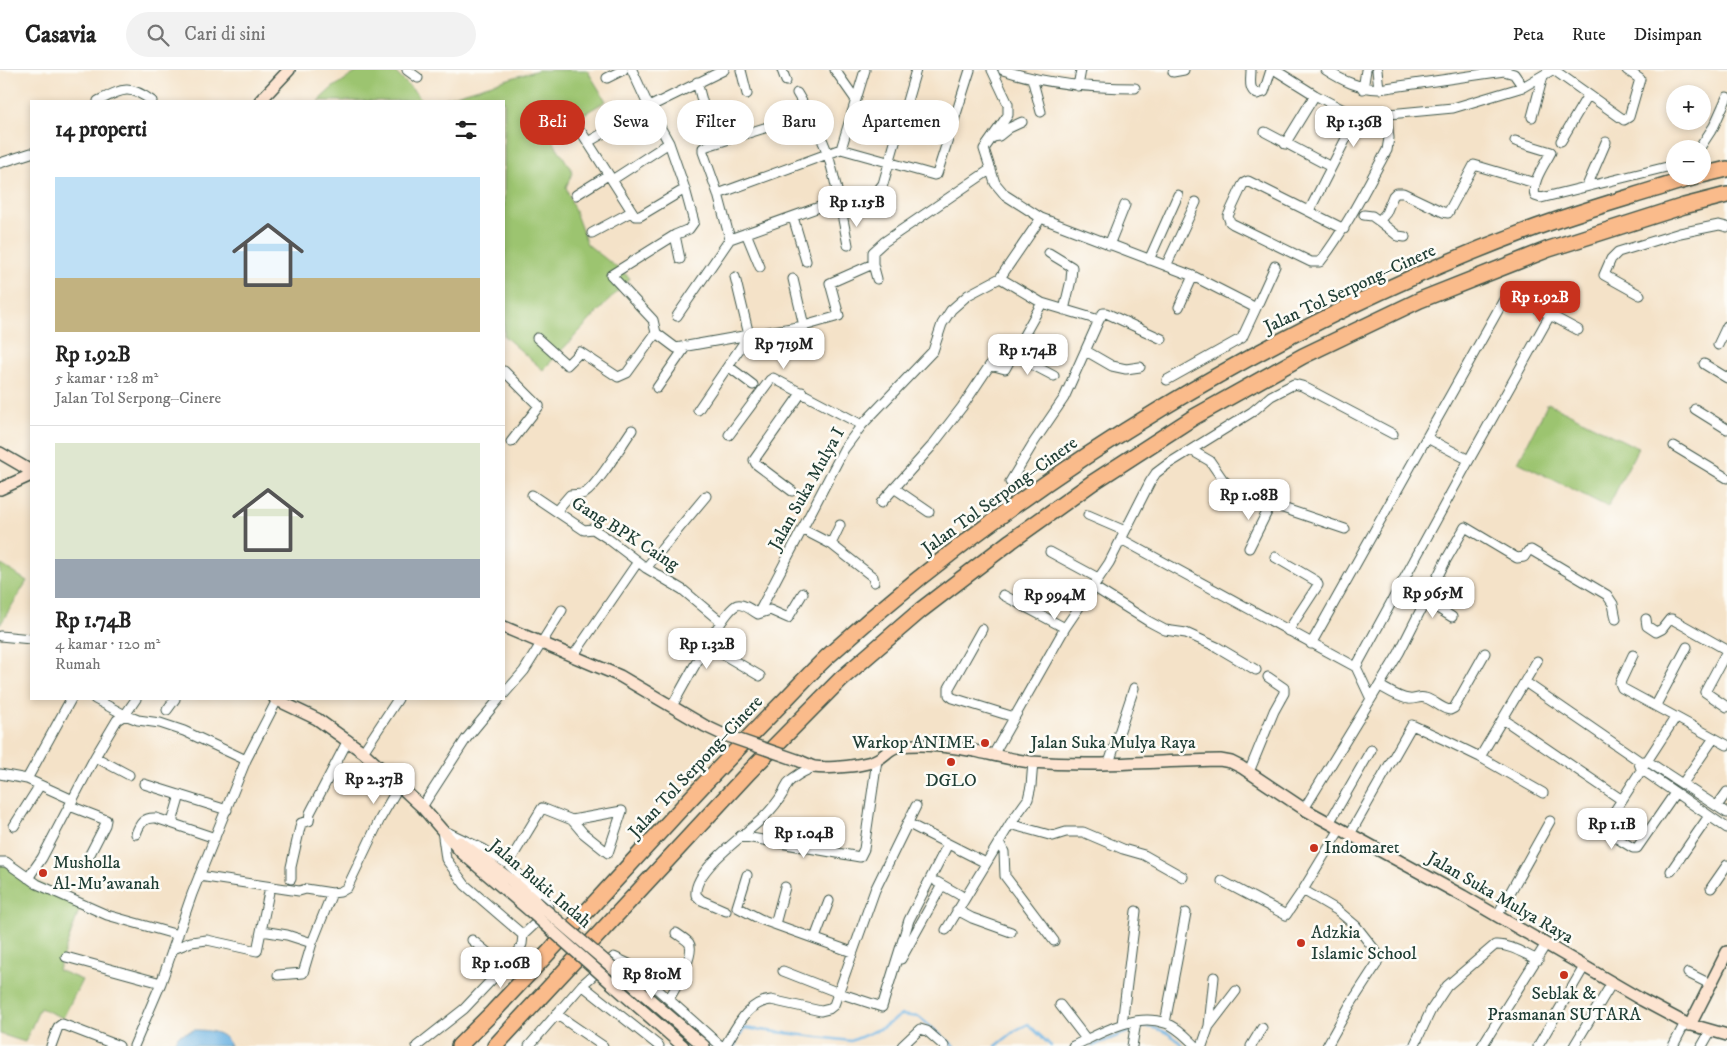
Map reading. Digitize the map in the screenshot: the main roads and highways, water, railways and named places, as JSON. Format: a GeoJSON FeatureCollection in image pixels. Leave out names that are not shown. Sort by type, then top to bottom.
{"type":"FeatureCollection","features":[{"type":"Feature","properties":{"kind":"highway","name":"Jalan Tol Serpong–Cinere"},"geometry":{"type":"LineString","coordinates":[[1711,173],[1727,169]]}},
{"type":"Feature","properties":{"kind":"highway","name":"Jalan Tol Serpong–Cinere"},"geometry":{"type":"LineString","coordinates":[[458,1046],[493,1012],[730,756],[825,660],[905,589],[995,519],[1079,461],[1184,395],[1300,331],[1413,278],[1538,227],[1669,185]]}},
{"type":"Feature","properties":{"kind":"highway"},"geometry":{"type":"LineString","coordinates":[[495,1046],[749,772],[841,679],[936,599],[1011,541],[1092,483],[1194,417],[1303,356],[1420,300],[1549,249],[1684,206],[1727,195]]}},
{"type":"Feature","properties":{"kind":"water"},"geometry":{"type":"Polygon","coordinates":[[[194,1030],[220,1034],[225,1037],[230,1046],[171,1046],[179,1035],[194,1030]]]}},
{"type":"Feature","properties":{"kind":"waterway"},"geometry":{"type":"LineString","coordinates":[[734,1046],[744,1028],[851,1041],[882,1028],[901,1015],[919,1017],[954,1046]]}},
{"type":"Feature","properties":{"kind":"waterway"},"geometry":{"type":"LineString","coordinates":[[996,1046],[1016,1030],[1028,1024],[1051,1046]]}},
{"type":"Feature","properties":{"kind":"waterway"},"geometry":{"type":"LineString","coordinates":[[1138,1028],[1150,1027],[1163,1031],[1183,1046]]}},
{"type":"Feature","properties":{"kind":"waterway"},"geometry":{"type":"LineString","coordinates":[[1092,1046],[1133,1030]]}},
{"type":"Feature","properties":{"kind":"place","name":"Warkop ANIME"},"geometry":{"type":"Point","coordinates":[985,743]}},
{"type":"Feature","properties":{"kind":"place","name":"DGLO"},"geometry":{"type":"Point","coordinates":[951,762]}},
{"type":"Feature","properties":{"kind":"place","name":"Indomaret"},"geometry":{"type":"Point","coordinates":[1314,848]}},
{"type":"Feature","properties":{"kind":"place","name":"Musholla Al-Mu'awanah"},"geometry":{"type":"Point","coordinates":[43,873]}},
{"type":"Feature","properties":{"kind":"place","name":"Adzkia Islamic School"},"geometry":{"type":"Point","coordinates":[1301,943]}},
{"type":"Feature","properties":{"kind":"place","name":"Seblak & Prasmanan SUTARA"},"geometry":{"type":"Point","coordinates":[1564,975]}}]}
